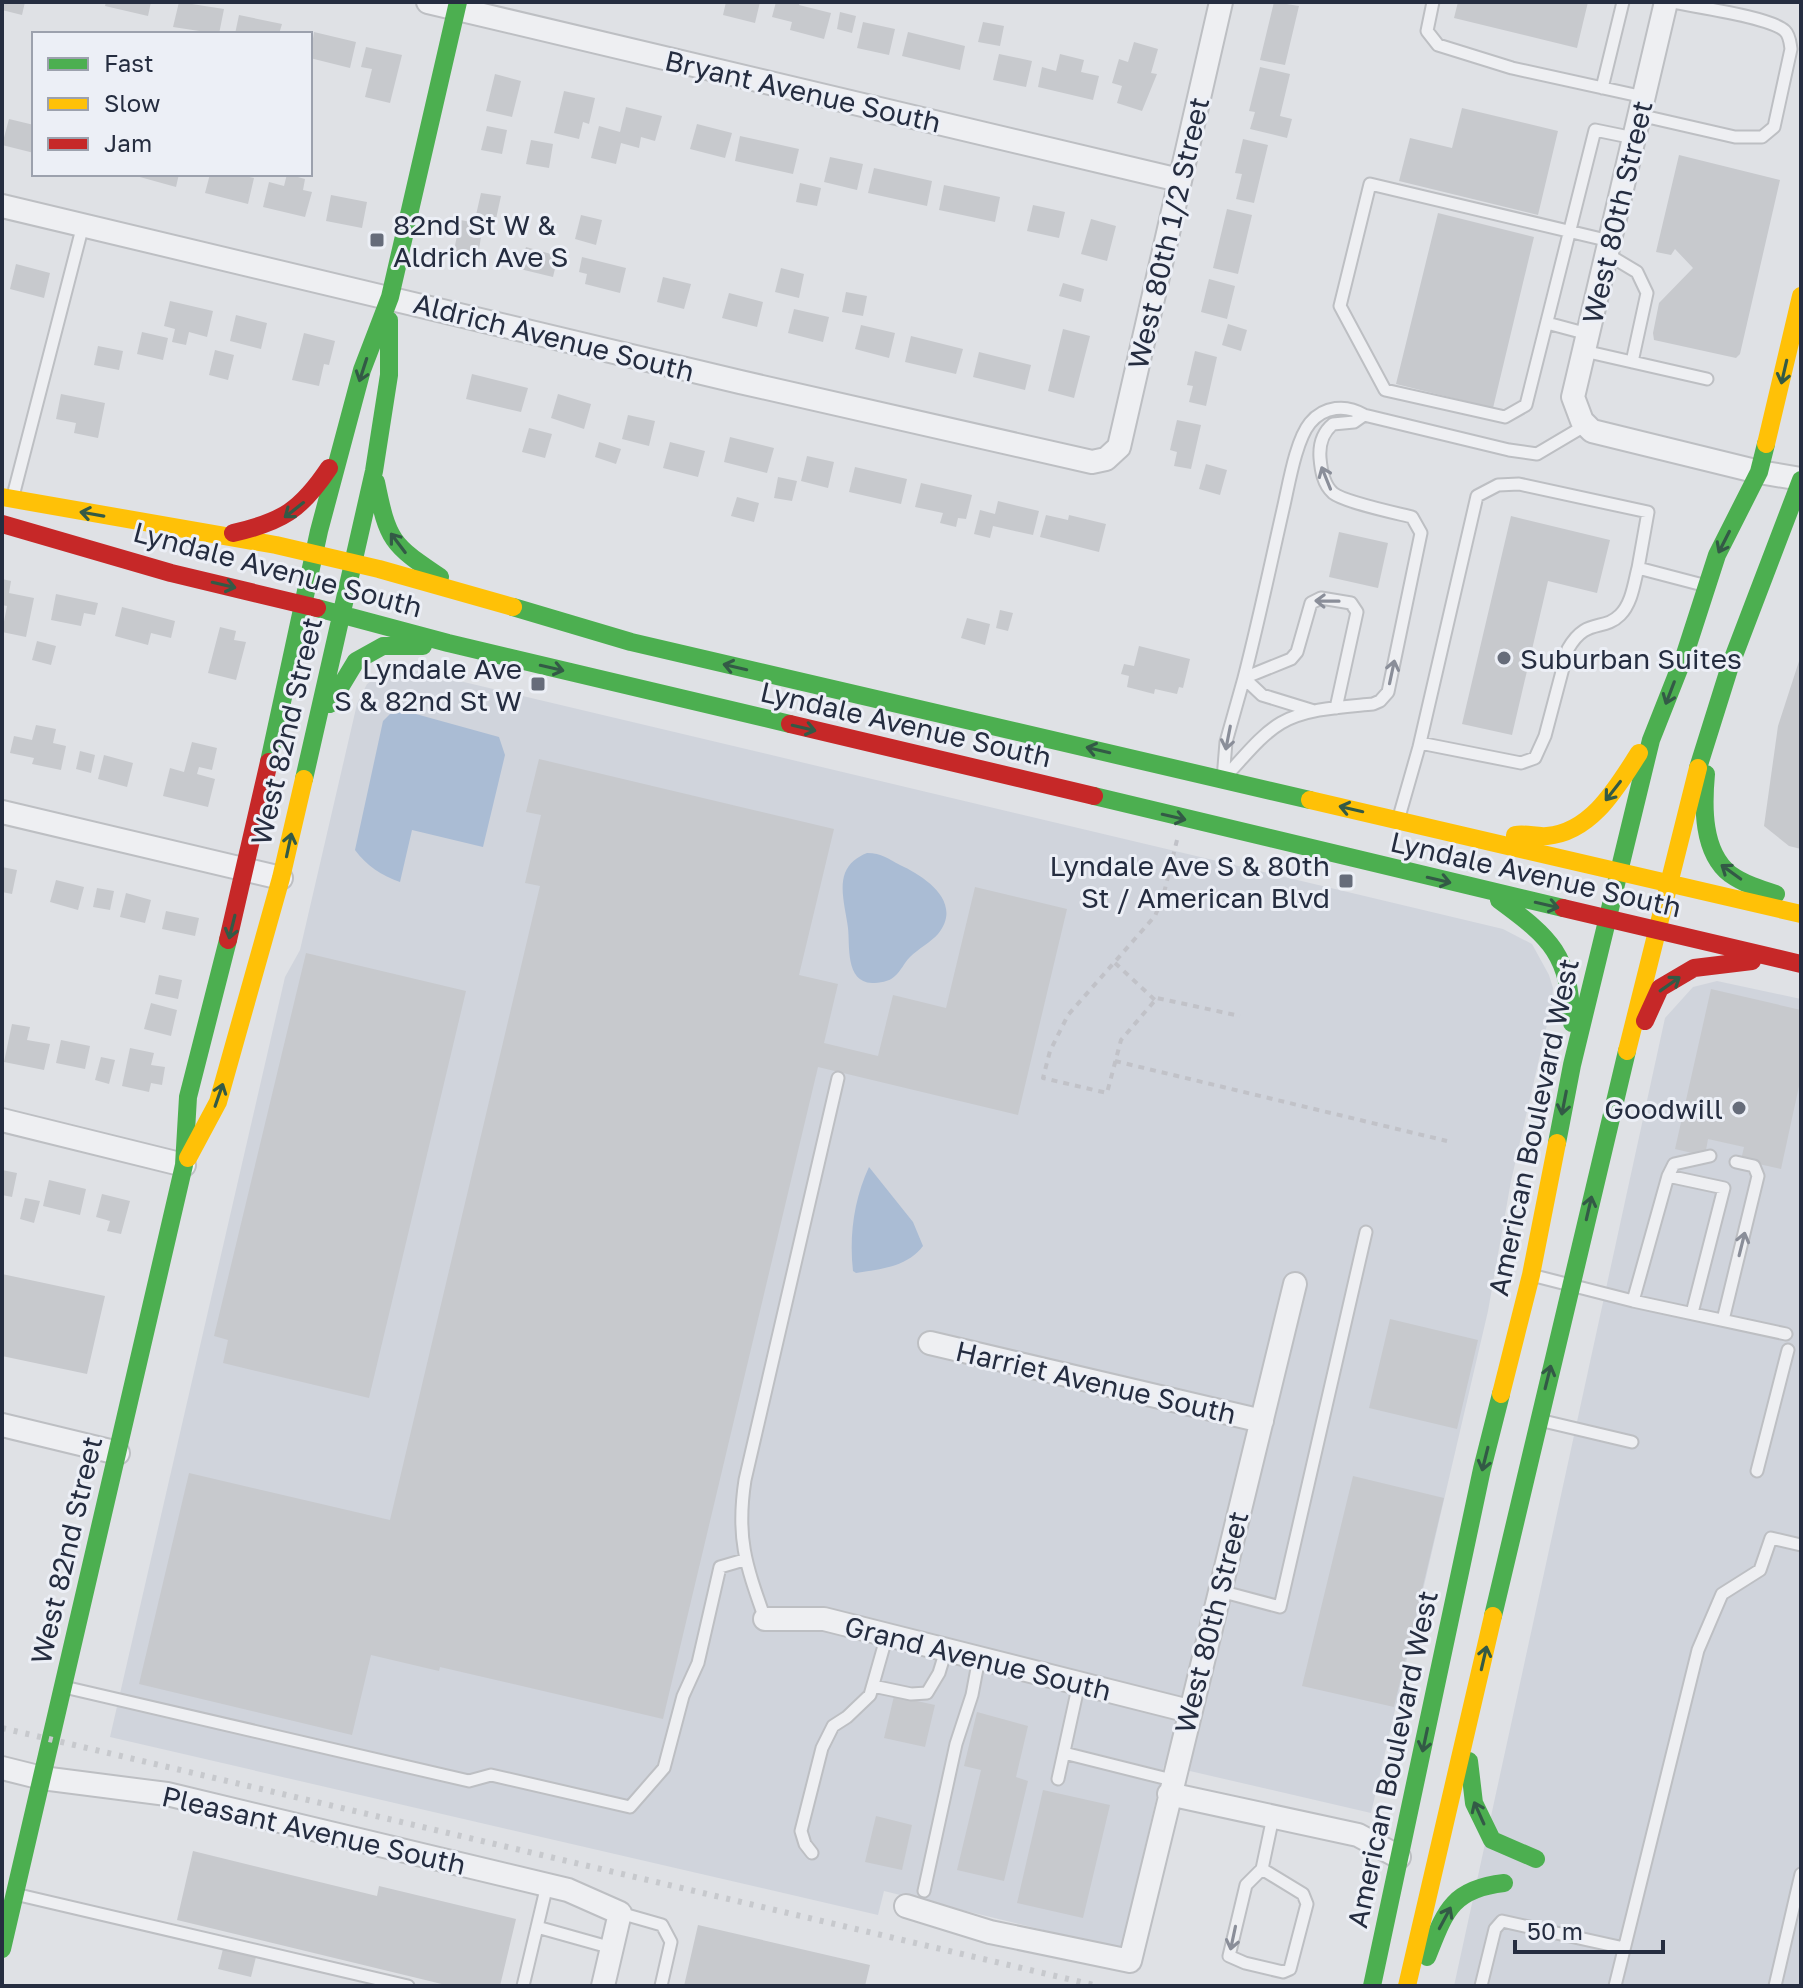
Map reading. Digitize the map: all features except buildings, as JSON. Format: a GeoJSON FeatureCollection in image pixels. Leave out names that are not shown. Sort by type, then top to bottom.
{"type":"FeatureCollection","features":[{"type":"Feature","properties":{"kind":"main road","name":"West 82nd Street"},"geometry":{"type":"LineString","coordinates":[[2,1949],[184,1165],[188,1097],[246,870],[314,554],[362,370],[390,297],[457,6]]}},
{"type":"Feature","properties":{"kind":"main road","name":"American Boulevard West"},"geometry":{"type":"LineString","coordinates":[[1372,1986],[1482,1469],[1531,1275],[1572,1065],[1638,786],[1717,555],[1759,472],[1801,296]]}},
{"type":"Feature","properties":{"kind":"main road","name":"West 82nd Street"},"geometry":{"type":"LineString","coordinates":[[184,1165],[218,1102],[281,878],[374,471],[389,375],[390,297]]}},
{"type":"Feature","properties":{"kind":"main road"},"geometry":{"type":"LineString","coordinates":[[224,535],[259,527],[290,515],[312,494],[340,452]]}},
{"type":"Feature","properties":{"kind":"main road"},"geometry":{"type":"LineString","coordinates":[[374,471],[385,524],[403,552],[460,590]]}},
{"type":"Feature","properties":{"kind":"main road"},"geometry":{"type":"LineString","coordinates":[[1407,1986],[1666,882],[1690,792],[1735,653],[1801,479]]}},
{"type":"Feature","properties":{"kind":"main road","name":"Lyndale Avenue South"},"geometry":{"type":"LineString","coordinates":[[7,498],[224,535],[314,554],[460,590],[631,642],[1801,914]]}},
{"type":"Feature","properties":{"kind":"main road","name":"Lyndale Avenue South"},"geometry":{"type":"LineString","coordinates":[[2,524],[171,573],[341,613],[448,643],[1792,962]]}},
{"type":"Feature","properties":{"kind":"main road"},"geometry":{"type":"LineString","coordinates":[[311,743],[356,661],[383,646],[415,647],[448,643]]}},
{"type":"Feature","properties":{"kind":"main road"},"geometry":{"type":"LineString","coordinates":[[1490,841],[1522,833],[1546,836],[1577,828],[1610,795],[1657,727]]}},
{"type":"Feature","properties":{"kind":"main road"},"geometry":{"type":"LineString","coordinates":[[1710,728],[1704,792],[1708,835],[1721,866],[1751,886],[1801,905]]}},
{"type":"Feature","properties":{"kind":"main road"},"geometry":{"type":"LineString","coordinates":[[1486,891],[1538,928],[1564,961],[1572,996],[1572,1065]]}},
{"type":"Feature","properties":{"kind":"main road"},"geometry":{"type":"LineString","coordinates":[[1620,1075],[1660,988],[1694,968],[1729,962],[1792,962]]}},
{"type":"Feature","properties":{"kind":"main road"},"geometry":{"type":"LineString","coordinates":[[1467,1734],[1474,1803],[1492,1840],[1536,1859]]}},
{"type":"Feature","properties":{"kind":"main road"},"geometry":{"type":"LineString","coordinates":[[1415,1986],[1436,1934],[1456,1896],[1479,1884],[1504,1883]]}},
{"type":"Feature","properties":{"kind":"street","name":"Bryant Avenue South"},"geometry":{"type":"LineString","coordinates":[[428,2],[457,6],[1179,180]]}},
{"type":"Feature","properties":{"kind":"street","name":"West 80th 1/2 Street"},"geometry":{"type":"LineString","coordinates":[[1106,459],[1119,447],[1221,2]]}},
{"type":"Feature","properties":{"kind":"street","name":"West 80th Street"},"geometry":{"type":"LineString","coordinates":[[1584,423],[1573,397],[1669,2]]}},
{"type":"Feature","properties":{"kind":"street","name":"Aldrich Avenue South"},"geometry":{"type":"LineString","coordinates":[[2,206],[756,386],[1092,462],[1106,459]]}},
{"type":"Feature","properties":{"kind":"street"},"geometry":{"type":"LineString","coordinates":[[1584,423],[1592,431],[1759,472],[1801,479]]}},
{"type":"Feature","properties":{"kind":"street"},"geometry":{"type":"LineString","coordinates":[[2,812],[281,878]]}},
{"type":"Feature","properties":{"kind":"street"},"geometry":{"type":"LineString","coordinates":[[2,1120],[184,1165]]}},
{"type":"Feature","properties":{"kind":"street","name":"West 80th Street"},"geometry":{"type":"LineString","coordinates":[[906,1906],[990,1932],[1130,1961],[1295,1284]]}},
{"type":"Feature","properties":{"kind":"street","name":"Harriet Avenue South"},"geometry":{"type":"LineString","coordinates":[[930,1343],[1262,1421]]}},
{"type":"Feature","properties":{"kind":"street"},"geometry":{"type":"LineString","coordinates":[[2,1425],[118,1453]]}},
{"type":"Feature","properties":{"kind":"street","name":"Grand Avenue South"},"geometry":{"type":"LineString","coordinates":[[765,1619],[824,1619],[1189,1711]]}},
{"type":"Feature","properties":{"kind":"street","name":"Pleasant Avenue South"},"geometry":{"type":"LineString","coordinates":[[2,1768],[42,1778],[167,1794],[547,1885],[593,1899],[620,1913]]}},
{"type":"Feature","properties":{"kind":"street"},"geometry":{"type":"LineString","coordinates":[[1171,1787],[1273,1817],[1358,1835],[1399,1857]]}},
{"type":"Feature","properties":{"kind":"street"},"geometry":{"type":"LineString","coordinates":[[1358,1835],[1405,1831]]}},
{"type":"Feature","properties":{"kind":"street"},"geometry":{"type":"LineString","coordinates":[[603,1986],[620,1913]]}},
{"type":"Feature","properties":{"kind":"lane"},"geometry":{"type":"LineString","coordinates":[[1433,2],[1427,31],[1438,45],[1512,68],[1602,88],[1642,106],[1735,137],[1762,137],[1774,127],[1791,49],[1789,37],[1783,29],[1762,21],[1669,2]]}},
{"type":"Feature","properties":{"kind":"lane"},"geometry":{"type":"LineString","coordinates":[[1602,88],[1623,2]]}},
{"type":"Feature","properties":{"kind":"lane"},"geometry":{"type":"LineString","coordinates":[[1632,362],[1647,293],[1637,272],[1608,247],[1570,231],[1370,184],[1340,306],[1385,390],[1505,417],[1526,405],[1547,323],[1570,231],[1595,130],[1634,138]]}},
{"type":"Feature","properties":{"kind":"lane"},"geometry":{"type":"LineString","coordinates":[[7,498],[83,225]]}},
{"type":"Feature","properties":{"kind":"lane"},"geometry":{"type":"LineString","coordinates":[[1547,323],[1632,362],[1707,379]]}},
{"type":"Feature","properties":{"kind":"lane"},"geometry":{"type":"LineString","coordinates":[[1223,779],[1226,742],[1290,482],[1307,427],[1316,417],[1343,407],[1364,415],[1537,454],[1584,423]]}},
{"type":"Feature","properties":{"kind":"lane"},"geometry":{"type":"LineString","coordinates":[[1223,779],[1282,722],[1315,711],[1373,704],[1388,692],[1421,533],[1412,517],[1336,495],[1321,472],[1319,448],[1322,438],[1333,424],[1354,422],[1364,415]]}},
{"type":"Feature","properties":{"kind":"lane"},"geometry":{"type":"LineString","coordinates":[[1398,820],[1420,743],[1477,496],[1498,485],[1519,484],[1648,512],[1628,603],[1621,615],[1612,621],[1586,628],[1575,636],[1568,649],[1545,736],[1535,758],[1521,763],[1420,743]]}},
{"type":"Feature","properties":{"kind":"lane"},"geometry":{"type":"LineString","coordinates":[[1638,568],[1707,586]]}},
{"type":"Feature","properties":{"kind":"lane"},"geometry":{"type":"LineString","coordinates":[[1244,678],[1291,659],[1297,652],[1307,613],[1314,600],[1351,603],[1357,615],[1336,708]]}},
{"type":"Feature","properties":{"kind":"lane"},"geometry":{"type":"LineString","coordinates":[[1244,678],[1262,695],[1315,711]]}},
{"type":"Feature","properties":{"kind":"lane"},"geometry":{"type":"LineString","coordinates":[[765,1619],[744,1560],[741,1508],[838,1078]]}},
{"type":"Feature","properties":{"kind":"lane"},"geometry":{"type":"LineString","coordinates":[[1633,1301],[1674,1164],[1710,1156]]}},
{"type":"Feature","properties":{"kind":"lane"},"geometry":{"type":"LineString","coordinates":[[1723,1320],[1758,1176],[1754,1166],[1736,1162]]}},
{"type":"Feature","properties":{"kind":"lane"},"geometry":{"type":"LineString","coordinates":[[1668,1176],[1724,1188],[1692,1313]]}},
{"type":"Feature","properties":{"kind":"lane"},"geometry":{"type":"LineString","coordinates":[[1219,1591],[1280,1607],[1366,1232]]}},
{"type":"Feature","properties":{"kind":"lane"},"geometry":{"type":"LineString","coordinates":[[1531,1275],[1786,1334]]}},
{"type":"Feature","properties":{"kind":"lane"},"geometry":{"type":"LineString","coordinates":[[1757,1471],[1788,1350]]}},
{"type":"Feature","properties":{"kind":"lane"},"geometry":{"type":"LineString","coordinates":[[1538,1420],[1632,1442]]}},
{"type":"Feature","properties":{"kind":"lane"},"geometry":{"type":"LineString","coordinates":[[1615,1986],[1698,1650],[1722,1594],[1760,1570],[1771,1538],[1801,1545]]}},
{"type":"Feature","properties":{"kind":"lane"},"geometry":{"type":"LineString","coordinates":[[63,1686],[469,1781],[491,1775],[630,1807],[664,1768],[683,1696],[698,1663],[720,1567],[744,1560]]}},
{"type":"Feature","properties":{"kind":"lane"},"geometry":{"type":"LineString","coordinates":[[812,1853],[801,1831],[822,1748],[833,1726],[870,1695],[887,1635]]}},
{"type":"Feature","properties":{"kind":"lane"},"geometry":{"type":"LineString","coordinates":[[873,1686],[911,1694],[927,1693],[939,1673],[946,1650]]}},
{"type":"Feature","properties":{"kind":"lane"},"geometry":{"type":"LineString","coordinates":[[924,1891],[956,1744],[972,1695],[979,1658]]}},
{"type":"Feature","properties":{"kind":"lane"},"geometry":{"type":"LineString","coordinates":[[1058,1779],[1079,1683]]}},
{"type":"Feature","properties":{"kind":"lane"},"geometry":{"type":"LineString","coordinates":[[1064,1753],[1171,1787]]}},
{"type":"Feature","properties":{"kind":"lane"},"geometry":{"type":"LineString","coordinates":[[1262,1869],[1303,1894],[1307,1904],[1290,1969],[1283,1972],[1229,1956],[1246,1885],[1262,1869],[1273,1817]]}},
{"type":"Feature","properties":{"kind":"lane"},"geometry":{"type":"LineString","coordinates":[[1775,1986],[1801,1874]]}},
{"type":"Feature","properties":{"kind":"lane"},"geometry":{"type":"LineString","coordinates":[[523,1986],[547,1885]]}},
{"type":"Feature","properties":{"kind":"lane"},"geometry":{"type":"LineString","coordinates":[[15,1894],[408,1986]]}},
{"type":"Feature","properties":{"kind":"lane"},"geometry":{"type":"LineString","coordinates":[[620,1913],[662,1925],[671,1942],[661,1986]]}},
{"type":"Feature","properties":{"kind":"lane"},"geometry":{"type":"LineString","coordinates":[[1481,1986],[1495,1929],[1502,1921],[1624,1948]]}},
{"type":"Feature","properties":{"kind":"lane"},"geometry":{"type":"LineString","coordinates":[[537,1927],[612,1948]]}},
{"type":"Feature","properties":{"kind":"path"},"geometry":{"type":"LineString","coordinates":[[1182,819],[1163,897],[1155,916],[1063,1024],[1050,1051],[1043,1078],[1107,1093],[1121,1040],[1157,998],[1240,1016]]}},
{"type":"Feature","properties":{"kind":"path"},"geometry":{"type":"LineString","coordinates":[[1115,963],[1155,1000]]}},
{"type":"Feature","properties":{"kind":"path"},"geometry":{"type":"LineString","coordinates":[[1115,1061],[1447,1141]]}},
{"type":"Feature","properties":{"kind":"shaded area"},"geometry":{"type":"Polygon","coordinates":[[[401,667],[1503,929],[1532,944],[1549,975],[1553,988],[1552,1003],[1511,1181],[1488,1311],[1371,1813],[1164,1765],[1121,1949],[884,1891],[878,1915],[110,1737],[285,977],[300,950],[357,704],[367,684],[388,670],[401,667]]]}},
{"type":"Feature","properties":{"kind":"shaded area"},"geometry":{"type":"Polygon","coordinates":[[[1717,981],[1801,999],[1801,1986],[1454,1986],[1665,1018],[1693,987],[1717,981]]]}},
{"type":"Feature","properties":{"kind":"water"},"geometry":{"type":"Polygon","coordinates":[[[405,711],[499,737],[505,755],[483,847],[412,830],[400,882],[375,869],[355,850],[383,721],[392,712],[405,711]]]}},
{"type":"Feature","properties":{"kind":"water"},"geometry":{"type":"Polygon","coordinates":[[[867,853],[885,857],[920,876],[938,892],[946,911],[945,922],[938,934],[910,957],[893,978],[878,983],[863,981],[853,970],[843,893],[847,869],[867,853]]]}},
{"type":"Feature","properties":{"kind":"water"},"geometry":{"type":"Polygon","coordinates":[[[869,1167],[913,1222],[923,1246],[901,1263],[856,1273],[853,1271],[852,1231],[869,1167]]]}},
{"type":"Feature","properties":{"kind":"railway"},"geometry":{"type":"LineString","coordinates":[[2,1728],[1098,1986]]}},
{"type":"Feature","properties":{"kind":"traffic: fast"},"geometry":{"type":"LineString","coordinates":[[269,762],[319,531],[362,370],[390,297],[458,2]]}},
{"type":"Feature","properties":{"kind":"traffic: fast"},"geometry":{"type":"LineString","coordinates":[[304,779],[374,471],[389,375],[389,320]]}},
{"type":"Feature","properties":{"kind":"traffic: fast"},"geometry":{"type":"LineString","coordinates":[[1557,1143],[1572,1065],[1651,740],[1685,654],[1717,555],[1759,472],[1766,444]]}},
{"type":"Feature","properties":{"kind":"traffic: fast"},"geometry":{"type":"LineString","coordinates":[[1698,768],[1730,666],[1801,480]]}},
{"type":"Feature","properties":{"kind":"traffic: fast"},"geometry":{"type":"LineString","coordinates":[[376,482],[384,517],[394,539],[411,557],[440,577]]}},
{"type":"Feature","properties":{"kind":"traffic: fast"},"geometry":{"type":"LineString","coordinates":[[513,607],[631,642],[1310,800]]}},
{"type":"Feature","properties":{"kind":"traffic: fast"},"geometry":{"type":"LineString","coordinates":[[317,608],[448,643],[790,724]]}},
{"type":"Feature","properties":{"kind":"traffic: fast"},"geometry":{"type":"LineString","coordinates":[[330,704],[356,661],[383,646],[423,646]]}},
{"type":"Feature","properties":{"kind":"traffic: fast"},"geometry":{"type":"LineString","coordinates":[[1706,774],[1706,828],[1714,854],[1735,878],[1776,894]]}},
{"type":"Feature","properties":{"kind":"traffic: fast"},"geometry":{"type":"LineString","coordinates":[[1094,796],[1563,908]]}},
{"type":"Feature","properties":{"kind":"traffic: fast"},"geometry":{"type":"LineString","coordinates":[[1499,900],[1532,926],[1554,950],[1567,980],[1572,1023]]}},
{"type":"Feature","properties":{"kind":"traffic: fast"},"geometry":{"type":"LineString","coordinates":[[2,1949],[184,1165],[188,1097],[228,940]]}},
{"type":"Feature","properties":{"kind":"traffic: fast"},"geometry":{"type":"LineString","coordinates":[[1493,1616],[1627,1051]]}},
{"type":"Feature","properties":{"kind":"traffic: fast"},"geometry":{"type":"LineString","coordinates":[[1372,1986],[1482,1469],[1501,1394]]}},
{"type":"Feature","properties":{"kind":"traffic: fast"},"geometry":{"type":"LineString","coordinates":[[1469,1761],[1474,1803],[1492,1840],[1536,1859]]}},
{"type":"Feature","properties":{"kind":"traffic: fast"},"geometry":{"type":"LineString","coordinates":[[1427,1957],[1452,1905],[1472,1891],[1504,1883]]}},
{"type":"Feature","properties":{"kind":"traffic: slow"},"geometry":{"type":"LineString","coordinates":[[1766,444],[1801,296]]}},
{"type":"Feature","properties":{"kind":"traffic: slow"},"geometry":{"type":"LineString","coordinates":[[2,497],[276,545],[379,569],[513,607]]}},
{"type":"Feature","properties":{"kind":"traffic: slow"},"geometry":{"type":"LineString","coordinates":[[1515,835],[1547,836],[1577,826],[1602,806],[1639,753]]}},
{"type":"Feature","properties":{"kind":"traffic: slow"},"geometry":{"type":"LineString","coordinates":[[1627,1051],[1698,768]]}},
{"type":"Feature","properties":{"kind":"traffic: slow"},"geometry":{"type":"LineString","coordinates":[[188,1158],[218,1102],[281,878],[304,779]]}},
{"type":"Feature","properties":{"kind":"traffic: slow"},"geometry":{"type":"LineString","coordinates":[[1310,800],[1801,914]]}},
{"type":"Feature","properties":{"kind":"traffic: slow"},"geometry":{"type":"LineString","coordinates":[[1501,1394],[1531,1275],[1557,1143]]}},
{"type":"Feature","properties":{"kind":"traffic: slow"},"geometry":{"type":"LineString","coordinates":[[1407,1986],[1493,1616]]}},
{"type":"Feature","properties":{"kind":"traffic: jam"},"geometry":{"type":"LineString","coordinates":[[233,533],[265,524],[289,512],[309,494],[329,468]]}},
{"type":"Feature","properties":{"kind":"traffic: jam"},"geometry":{"type":"LineString","coordinates":[[2,524],[171,573],[317,608]]}},
{"type":"Feature","properties":{"kind":"traffic: jam"},"geometry":{"type":"LineString","coordinates":[[790,724],[1094,796]]}},
{"type":"Feature","properties":{"kind":"traffic: jam"},"geometry":{"type":"LineString","coordinates":[[228,940],[269,762]]}},
{"type":"Feature","properties":{"kind":"traffic: jam"},"geometry":{"type":"LineString","coordinates":[[1563,908],[1801,964]]}},
{"type":"Feature","properties":{"kind":"traffic: jam"},"geometry":{"type":"LineString","coordinates":[[1645,1021],[1660,988],[1694,968],[1752,961]]}},
{"type":"Feature","properties":{"kind":"place","name":"82nd St W & Aldrich Ave S"},"geometry":{"type":"Point","coordinates":[377,240]}},
{"type":"Feature","properties":{"kind":"place","name":"Suburban Suites"},"geometry":{"type":"Point","coordinates":[1504,658]}},
{"type":"Feature","properties":{"kind":"place","name":"Lyndale Ave S & 82nd St W"},"geometry":{"type":"Point","coordinates":[538,684]}},
{"type":"Feature","properties":{"kind":"place","name":"Lyndale Ave S & 80th St / American Blvd"},"geometry":{"type":"Point","coordinates":[1346,881]}},
{"type":"Feature","properties":{"kind":"place","name":"Goodwill"},"geometry":{"type":"Point","coordinates":[1739,1108]}}]}
